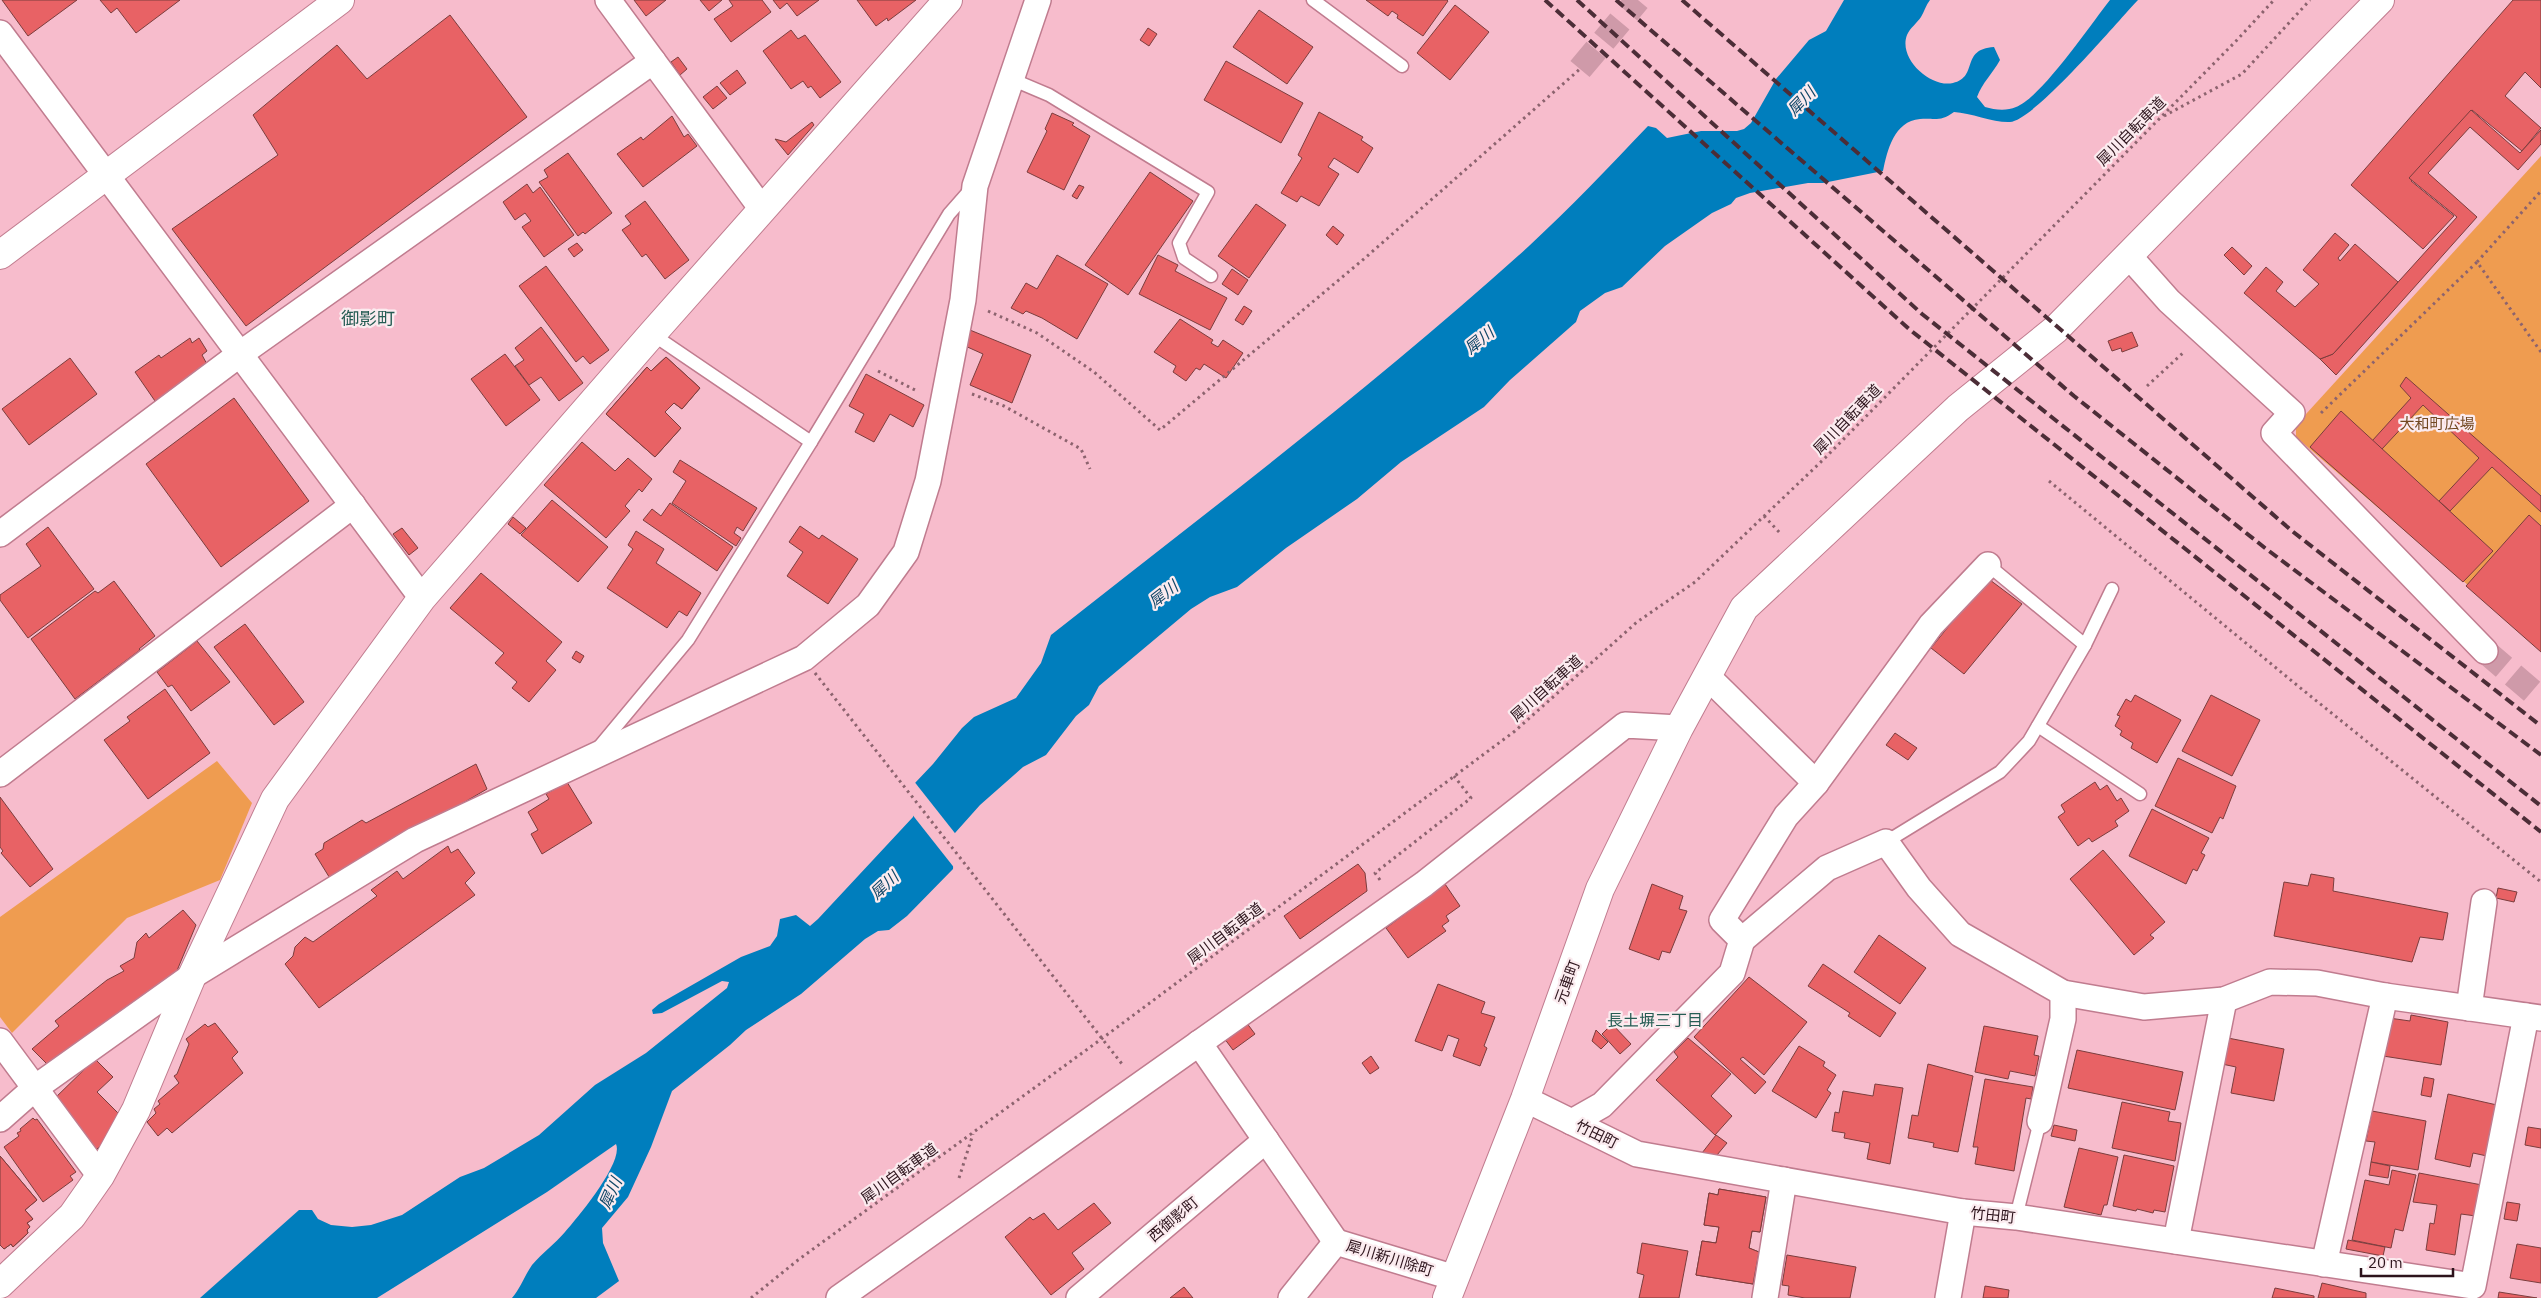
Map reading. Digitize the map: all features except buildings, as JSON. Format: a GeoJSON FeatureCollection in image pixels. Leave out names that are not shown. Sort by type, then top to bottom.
{"type":"FeatureCollection","features":[{"type":"Feature","properties":{"kind":"street"},"geometry":{"type":"LineString","coordinates":[[0,255],[340,0]]}},
{"type":"Feature","properties":{"kind":"street"},"geometry":{"type":"LineString","coordinates":[[608,0],[762,209]]}},
{"type":"Feature","properties":{"kind":"street"},"geometry":{"type":"LineString","coordinates":[[0,1119],[35,1088],[192,976],[415,840],[804,658],[868,605],[906,552],[928,481],[963,300],[975,186],[1038,0]]}},
{"type":"Feature","properties":{"kind":"street","name":"元車町"},"geometry":{"type":"LineString","coordinates":[[1451,1288],[1525,1099],[1600,889],[1679,728],[1744,608],[1958,408],[2056,329],[2380,0]]}},
{"type":"Feature","properties":{"kind":"street"},"geometry":{"type":"LineString","coordinates":[[0,1284],[72,1216],[100,1176],[136,1110],[192,976],[275,799],[422,598],[945,1]]}},
{"type":"Feature","properties":{"kind":"street"},"geometry":{"type":"LineString","coordinates":[[0,33],[422,598]]}},
{"type":"Feature","properties":{"kind":"street"},"geometry":{"type":"LineString","coordinates":[[0,534],[240,354],[653,61]]}},
{"type":"Feature","properties":{"kind":"street"},"geometry":{"type":"LineString","coordinates":[[2128,255],[2169,301],[2292,413],[2274,433],[2485,651]]}},
{"type":"Feature","properties":{"kind":"street"},"geometry":{"type":"LineString","coordinates":[[0,774],[352,505]]}},
{"type":"Feature","properties":{"kind":"street"},"geometry":{"type":"LineString","coordinates":[[1742,940],[1722,920],[1786,816],[1816,783],[1931,625],[1988,565]]}},
{"type":"Feature","properties":{"kind":"street"},"geometry":{"type":"LineString","coordinates":[[1707,676],[1816,783]]}},
{"type":"Feature","properties":{"kind":"street"},"geometry":{"type":"LineString","coordinates":[[839,1298],[1396,903],[1625,724],[1679,728]]}},
{"type":"Feature","properties":{"kind":"street"},"geometry":{"type":"LineString","coordinates":[[1572,1122],[1602,1106],[1732,973],[1742,940],[1827,868],[1886,842],[1919,888],[1960,934],[2063,993],[2144,1007],[2224,1000],[2270,982],[2317,983],[2386,996],[2533,1017]]}},
{"type":"Feature","properties":{"kind":"street"},"geometry":{"type":"LineString","coordinates":[[2469,1008],[2484,902]]}},
{"type":"Feature","properties":{"kind":"street"},"geometry":{"type":"LineString","coordinates":[[2040,1121],[2063,1019],[2063,993]]}},
{"type":"Feature","properties":{"kind":"street"},"geometry":{"type":"LineString","coordinates":[[2324,1264],[2386,996]]}},
{"type":"Feature","properties":{"kind":"street"},"geometry":{"type":"LineString","coordinates":[[2176,1241],[2224,1000]]}},
{"type":"Feature","properties":{"kind":"street","name":"竹田町"},"geometry":{"type":"LineString","coordinates":[[1525,1099],[1637,1154],[1963,1212],[2016,1217],[2473,1286],[2533,1017]]}},
{"type":"Feature","properties":{"kind":"street"},"geometry":{"type":"LineString","coordinates":[[0,1041],[100,1176]]}},
{"type":"Feature","properties":{"kind":"street"},"geometry":{"type":"LineString","coordinates":[[1199,1043],[1336,1242]]}},
{"type":"Feature","properties":{"kind":"street","name":"西御影町"},"geometry":{"type":"LineString","coordinates":[[1079,1298],[1266,1140]]}},
{"type":"Feature","properties":{"kind":"street"},"geometry":{"type":"LineString","coordinates":[[1765,1298],[1784,1180]]}},
{"type":"Feature","properties":{"kind":"street"},"geometry":{"type":"LineString","coordinates":[[1948,1298],[1963,1212]]}},
{"type":"Feature","properties":{"kind":"street","name":"犀川新川除町"},"geometry":{"type":"LineString","coordinates":[[1291,1298],[1336,1242],[1451,1288]]}},
{"type":"Feature","properties":{"kind":"lane"},"geometry":{"type":"LineString","coordinates":[[1313,0],[1402,66]]}},
{"type":"Feature","properties":{"kind":"lane"},"geometry":{"type":"LineString","coordinates":[[1011,79],[1049,95],[1208,192],[1178,242],[1184,258],[1211,276]]}},
{"type":"Feature","properties":{"kind":"lane"},"geometry":{"type":"LineString","coordinates":[[589,759],[688,640],[949,214],[975,186]]}},
{"type":"Feature","properties":{"kind":"lane"},"geometry":{"type":"LineString","coordinates":[[652,334],[811,442]]}},
{"type":"Feature","properties":{"kind":"lane"},"geometry":{"type":"LineString","coordinates":[[1988,565],[2085,645]]}},
{"type":"Feature","properties":{"kind":"lane"},"geometry":{"type":"LineString","coordinates":[[1886,842],[2000,772],[2029,741],[2085,645],[2112,589]]}},
{"type":"Feature","properties":{"kind":"lane"},"geometry":{"type":"LineString","coordinates":[[2038,726],[2140,794]]}},
{"type":"Feature","properties":{"kind":"lane"},"geometry":{"type":"LineString","coordinates":[[2016,1217],[2040,1121]]}},
{"type":"Feature","properties":{"kind":"path","name":"犀川自転車道"},"geometry":{"type":"LineString","coordinates":[[751,1298],[798,1260],[1100,1040],[1515,730],[1636,622],[1695,582],[1826,457],[2274,0]]}},
{"type":"Feature","properties":{"kind":"path"},"geometry":{"type":"LineString","coordinates":[[2159,119],[2242,74],[2310,0]]}},
{"type":"Feature","properties":{"kind":"path"},"geometry":{"type":"LineString","coordinates":[[963,300],[1045,339],[1094,372],[1160,430],[1380,245],[1580,69]]}},
{"type":"Feature","properties":{"kind":"path"},"geometry":{"type":"LineString","coordinates":[[2317,416],[2477,262],[2541,191]]}},
{"type":"Feature","properties":{"kind":"path"},"geometry":{"type":"LineString","coordinates":[[2477,262],[2541,352]]}},
{"type":"Feature","properties":{"kind":"path"},"geometry":{"type":"LineString","coordinates":[[2147,386],[2205,333]]}},
{"type":"Feature","properties":{"kind":"path"},"geometry":{"type":"LineString","coordinates":[[860,362],[945,394],[1004,406],[1080,449],[1090,469]]}},
{"type":"Feature","properties":{"kind":"path"},"geometry":{"type":"LineString","coordinates":[[2049,481],[2298,686],[2541,882]]}},
{"type":"Feature","properties":{"kind":"path"},"geometry":{"type":"LineString","coordinates":[[815,673],[1122,1064]]}},
{"type":"Feature","properties":{"kind":"path"},"geometry":{"type":"LineString","coordinates":[[1396,903],[1374,873],[1471,798],[1454,776]]}},
{"type":"Feature","properties":{"kind":"green space","name":"大和町広場"},"geometry":{"type":"Polygon","coordinates":[[[2541,156],[2541,648],[2296,437],[2296,425],[2541,156]]]}},
{"type":"Feature","properties":{"kind":"green space"},"geometry":{"type":"Polygon","coordinates":[[[217,761],[252,803],[220,880],[127,918],[12,1033],[0,1017],[0,917],[217,761]]]}},
{"type":"Feature","properties":{"kind":"water","name":"犀川"},"geometry":{"type":"Polygon","coordinates":[[[1844,0],[1930,0],[1921,17],[1907,35],[1905,44],[1912,62],[1918,70],[1935,81],[1953,83],[1961,80],[1966,75],[1977,53],[1994,47],[2000,60],[1977,97],[1985,107],[2001,110],[2016,107],[2039,90],[2052,76],[2110,0],[2138,0],[2076,68],[2038,105],[2022,117],[2010,122],[2004,122],[1954,112],[1938,119],[1911,121],[1904,125],[1893,138],[1883,171],[1823,183],[1808,183],[1750,193],[1736,198],[1731,204],[1712,213],[1665,246],[1622,287],[1605,293],[1580,311],[1576,322],[1510,380],[1484,407],[1401,462],[1357,499],[1286,548],[1237,587],[1210,597],[1191,609],[1099,686],[1089,705],[1076,716],[1046,755],[1023,767],[980,805],[955,833],[953,869],[907,916],[889,930],[878,931],[865,939],[801,994],[746,1030],[672,1091],[651,1147],[628,1197],[602,1228],[603,1243],[619,1281],[596,1298],[512,1298],[532,1265],[565,1232],[607,1176],[617,1152],[616,1144],[547,1192],[377,1298],[200,1298],[299,1210],[312,1210],[318,1219],[331,1225],[352,1227],[371,1225],[402,1215],[460,1177],[484,1168],[539,1135],[595,1085],[646,1053],[727,988],[729,982],[722,981],[662,1013],[653,1014],[652,1010],[659,1004],[741,957],[770,946],[777,936],[780,919],[796,915],[810,926],[913,817],[915,783],[962,728],[974,717],[1016,698],[1041,663],[1051,635],[1293,445],[1413,347],[1529,246],[1648,126],[1656,128],[1667,138],[1701,131],[1737,131],[1744,129],[1751,123],[1776,79],[1809,40],[1826,31],[1844,0]]]}},
{"type":"Feature","properties":{"kind":"pier"},"geometry":{"type":"Polygon","coordinates":[[[913,780],[958,837],[956,870],[911,813],[913,780]]]}},
{"type":"Feature","properties":{"kind":"tunnel"},"geometry":{"type":"LineString","coordinates":[[1580,69],[1638,0]]}},
{"type":"Feature","properties":{"kind":"tunnel"},"geometry":{"type":"LineString","coordinates":[[2485,651],[2541,699]]}},
{"type":"Feature","properties":{"kind":"railway"},"geometry":{"type":"LineString","coordinates":[[1545,0],[1909,329],[2541,832]]}},
{"type":"Feature","properties":{"kind":"railway"},"geometry":{"type":"LineString","coordinates":[[1577,0],[1922,314],[2541,806]]}},
{"type":"Feature","properties":{"kind":"railway"},"geometry":{"type":"LineString","coordinates":[[1616,0],[2074,396],[2265,548],[2541,755]]}},
{"type":"Feature","properties":{"kind":"railway"},"geometry":{"type":"LineString","coordinates":[[1682,0],[2292,531],[2541,726]]}},
{"type":"Feature","properties":{"kind":"district","name":"御影町"},"geometry":{"type":"Point","coordinates":[368,318]}},
{"type":"Feature","properties":{"kind":"district","name":"長土塀三丁目"},"geometry":{"type":"Point","coordinates":[1655,1020]}}]}
